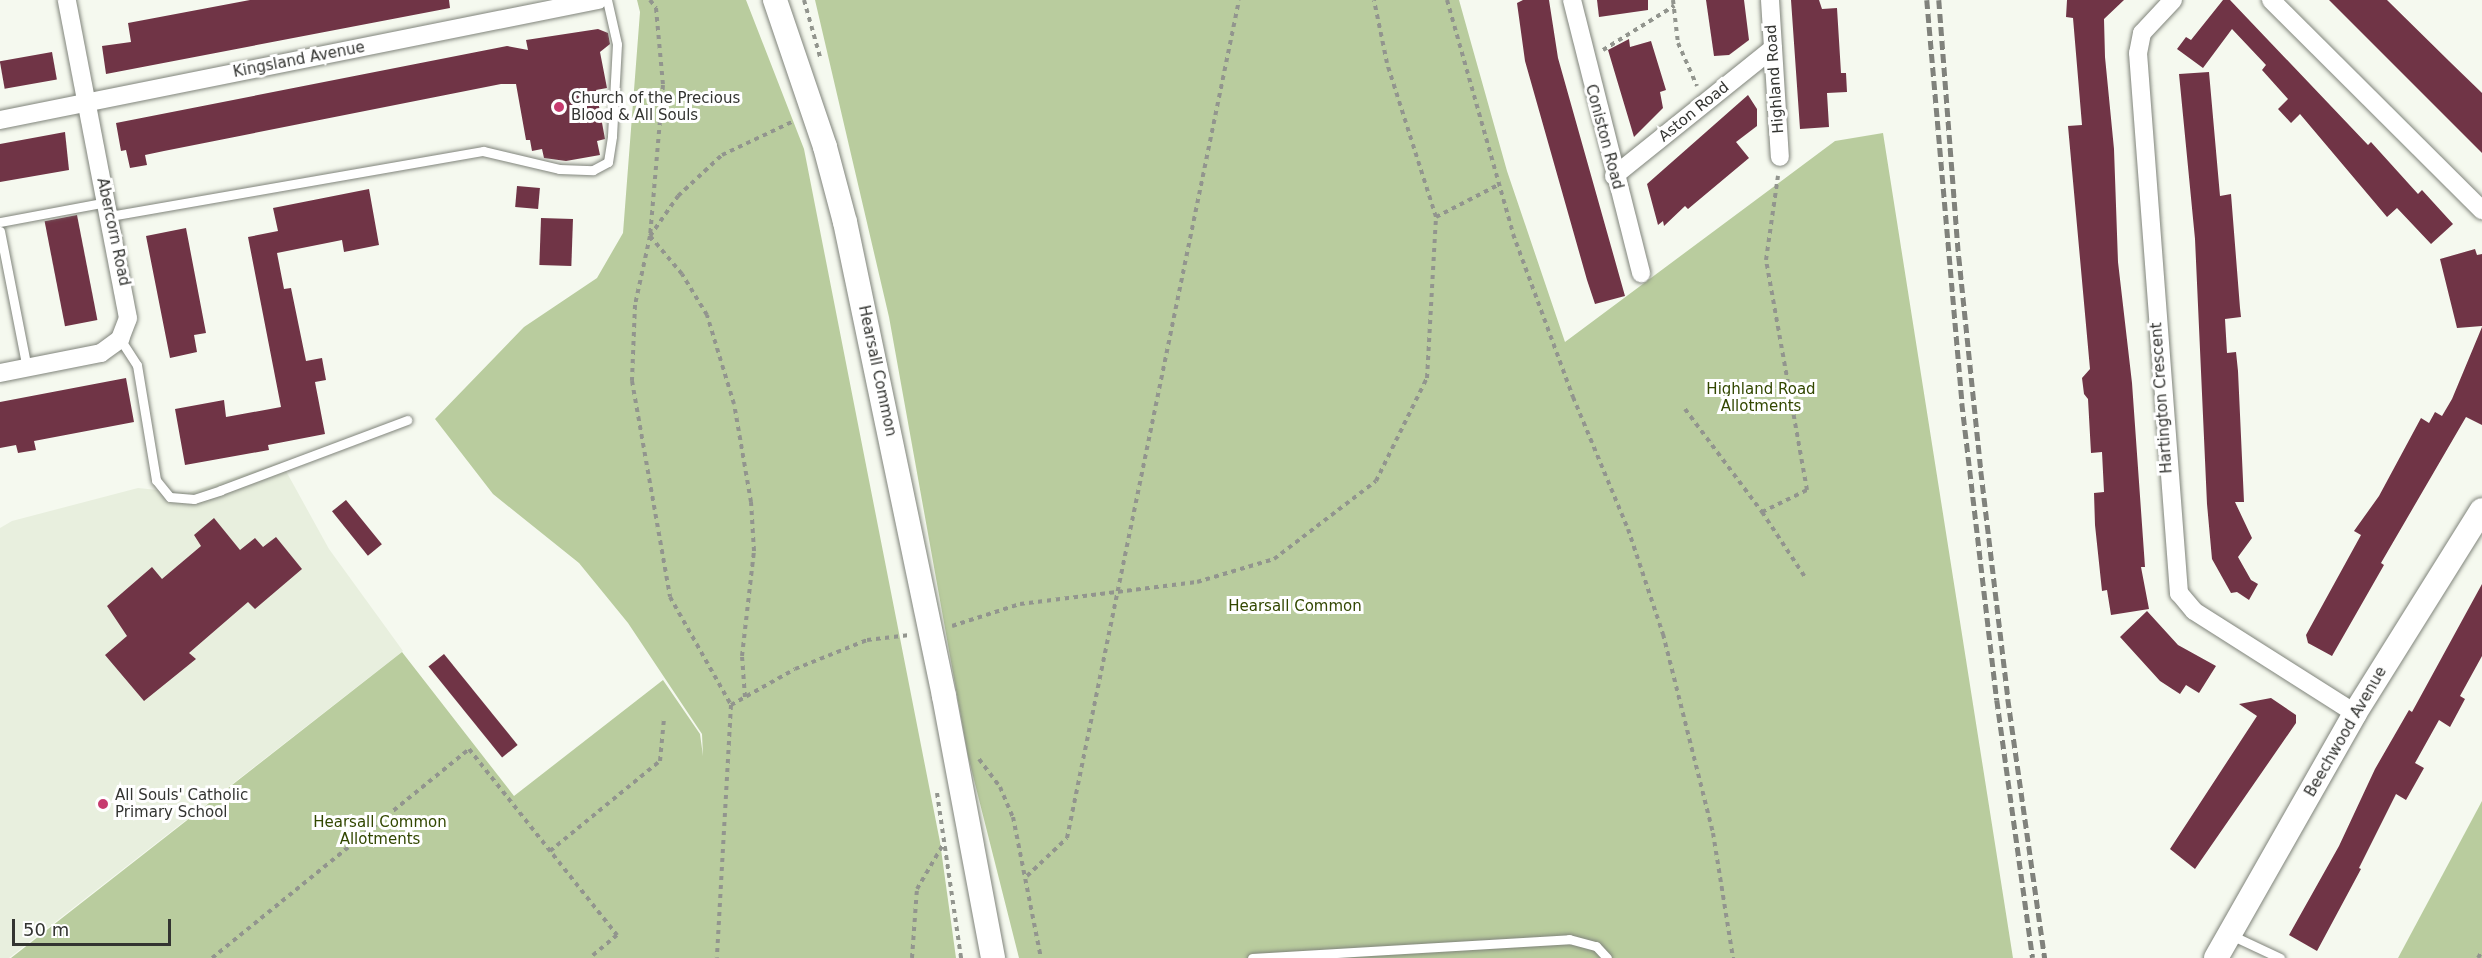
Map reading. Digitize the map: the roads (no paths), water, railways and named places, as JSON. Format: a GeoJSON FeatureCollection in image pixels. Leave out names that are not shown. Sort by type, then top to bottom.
{"type":"FeatureCollection","features":[{"type":"Feature","properties":{"kind":"main road","name":"Hearsall Common"},"geometry":{"type":"LineString","coordinates":[[775,0],[815,114],[845,222],[931,632],[988,926]]}},
{"type":"Feature","properties":{"kind":"main road","name":"Beechwood Avenue"},"geometry":{"type":"LineString","coordinates":[[2216,958],[2355,713],[2482,510]]}},
{"type":"Feature","properties":{"kind":"main road"},"geometry":{"type":"LineString","coordinates":[[988,926],[993,958]]}},
{"type":"Feature","properties":{"kind":"main road"},"geometry":{"type":"LineString","coordinates":[[988,926],[1003,958]]}},
{"type":"Feature","properties":{"kind":"street","name":"Abercorn Road"},"geometry":{"type":"LineString","coordinates":[[67,0],[128,306],[120,339]]}},
{"type":"Feature","properties":{"kind":"street","name":"Kingsland Avenue"},"geometry":{"type":"LineString","coordinates":[[0,120],[598,0]]}},
{"type":"Feature","properties":{"kind":"street","name":"Coniston Road"},"geometry":{"type":"LineString","coordinates":[[1572,0],[1584,62],[1641,273]]}},
{"type":"Feature","properties":{"kind":"street","name":"Highland Road"},"geometry":{"type":"LineString","coordinates":[[1770,0],[1780,157]]}},
{"type":"Feature","properties":{"kind":"street","name":"Hartington Crescent"},"geometry":{"type":"LineString","coordinates":[[2173,0],[2142,33],[2138,52],[2178,593],[2194,611],[2355,713]]}},
{"type":"Feature","properties":{"kind":"street"},"geometry":{"type":"LineString","coordinates":[[2271,0],[2479,202]]}},
{"type":"Feature","properties":{"kind":"street","name":"Aston Road"},"geometry":{"type":"LineString","coordinates":[[1614,176],[1773,48]]}},
{"type":"Feature","properties":{"kind":"street"},"geometry":{"type":"LineString","coordinates":[[0,373],[90,357],[112,347],[120,339]]}},
{"type":"Feature","properties":{"kind":"lane"},"geometry":{"type":"LineString","coordinates":[[0,222],[108,209],[483,151],[559,169],[593,170],[608,162],[612,136],[617,44],[607,0]]}},
{"type":"Feature","properties":{"kind":"lane"},"geometry":{"type":"LineString","coordinates":[[0,231],[27,368]]}},
{"type":"Feature","properties":{"kind":"lane"},"geometry":{"type":"LineString","coordinates":[[120,339],[137,365],[156,480],[170,497],[194,499],[407,420]]}},
{"type":"Feature","properties":{"kind":"lane"},"geometry":{"type":"LineString","coordinates":[[2231,935],[2280,958]]}},
{"type":"Feature","properties":{"kind":"lane"},"geometry":{"type":"LineString","coordinates":[[1251,958],[1569,939],[1596,946],[1607,958]]}},
{"type":"Feature","properties":{"kind":"railway"},"geometry":{"type":"LineString","coordinates":[[1927,0],[1962,403],[1997,700],[2033,958]]}},
{"type":"Feature","properties":{"kind":"railway"},"geometry":{"type":"LineString","coordinates":[[1939,0],[1959,257],[1981,471],[2008,699],[2045,958]]}},
{"type":"Feature","properties":{"kind":"place","name":"Church of the Precious Blood & All Souls"},"geometry":{"type":"Point","coordinates":[559,107]}},
{"type":"Feature","properties":{"kind":"place","name":"All Souls' Catholic Primary School"},"geometry":{"type":"Point","coordinates":[103,804]}},
{"type":"Feature","properties":{"kind":"park label","name":"Highland Road Allotments"},"geometry":{"type":"Point","coordinates":[1761,398]}},
{"type":"Feature","properties":{"kind":"park label","name":"Hearsall Common Allotments"},"geometry":{"type":"Point","coordinates":[380,830]}}]}
